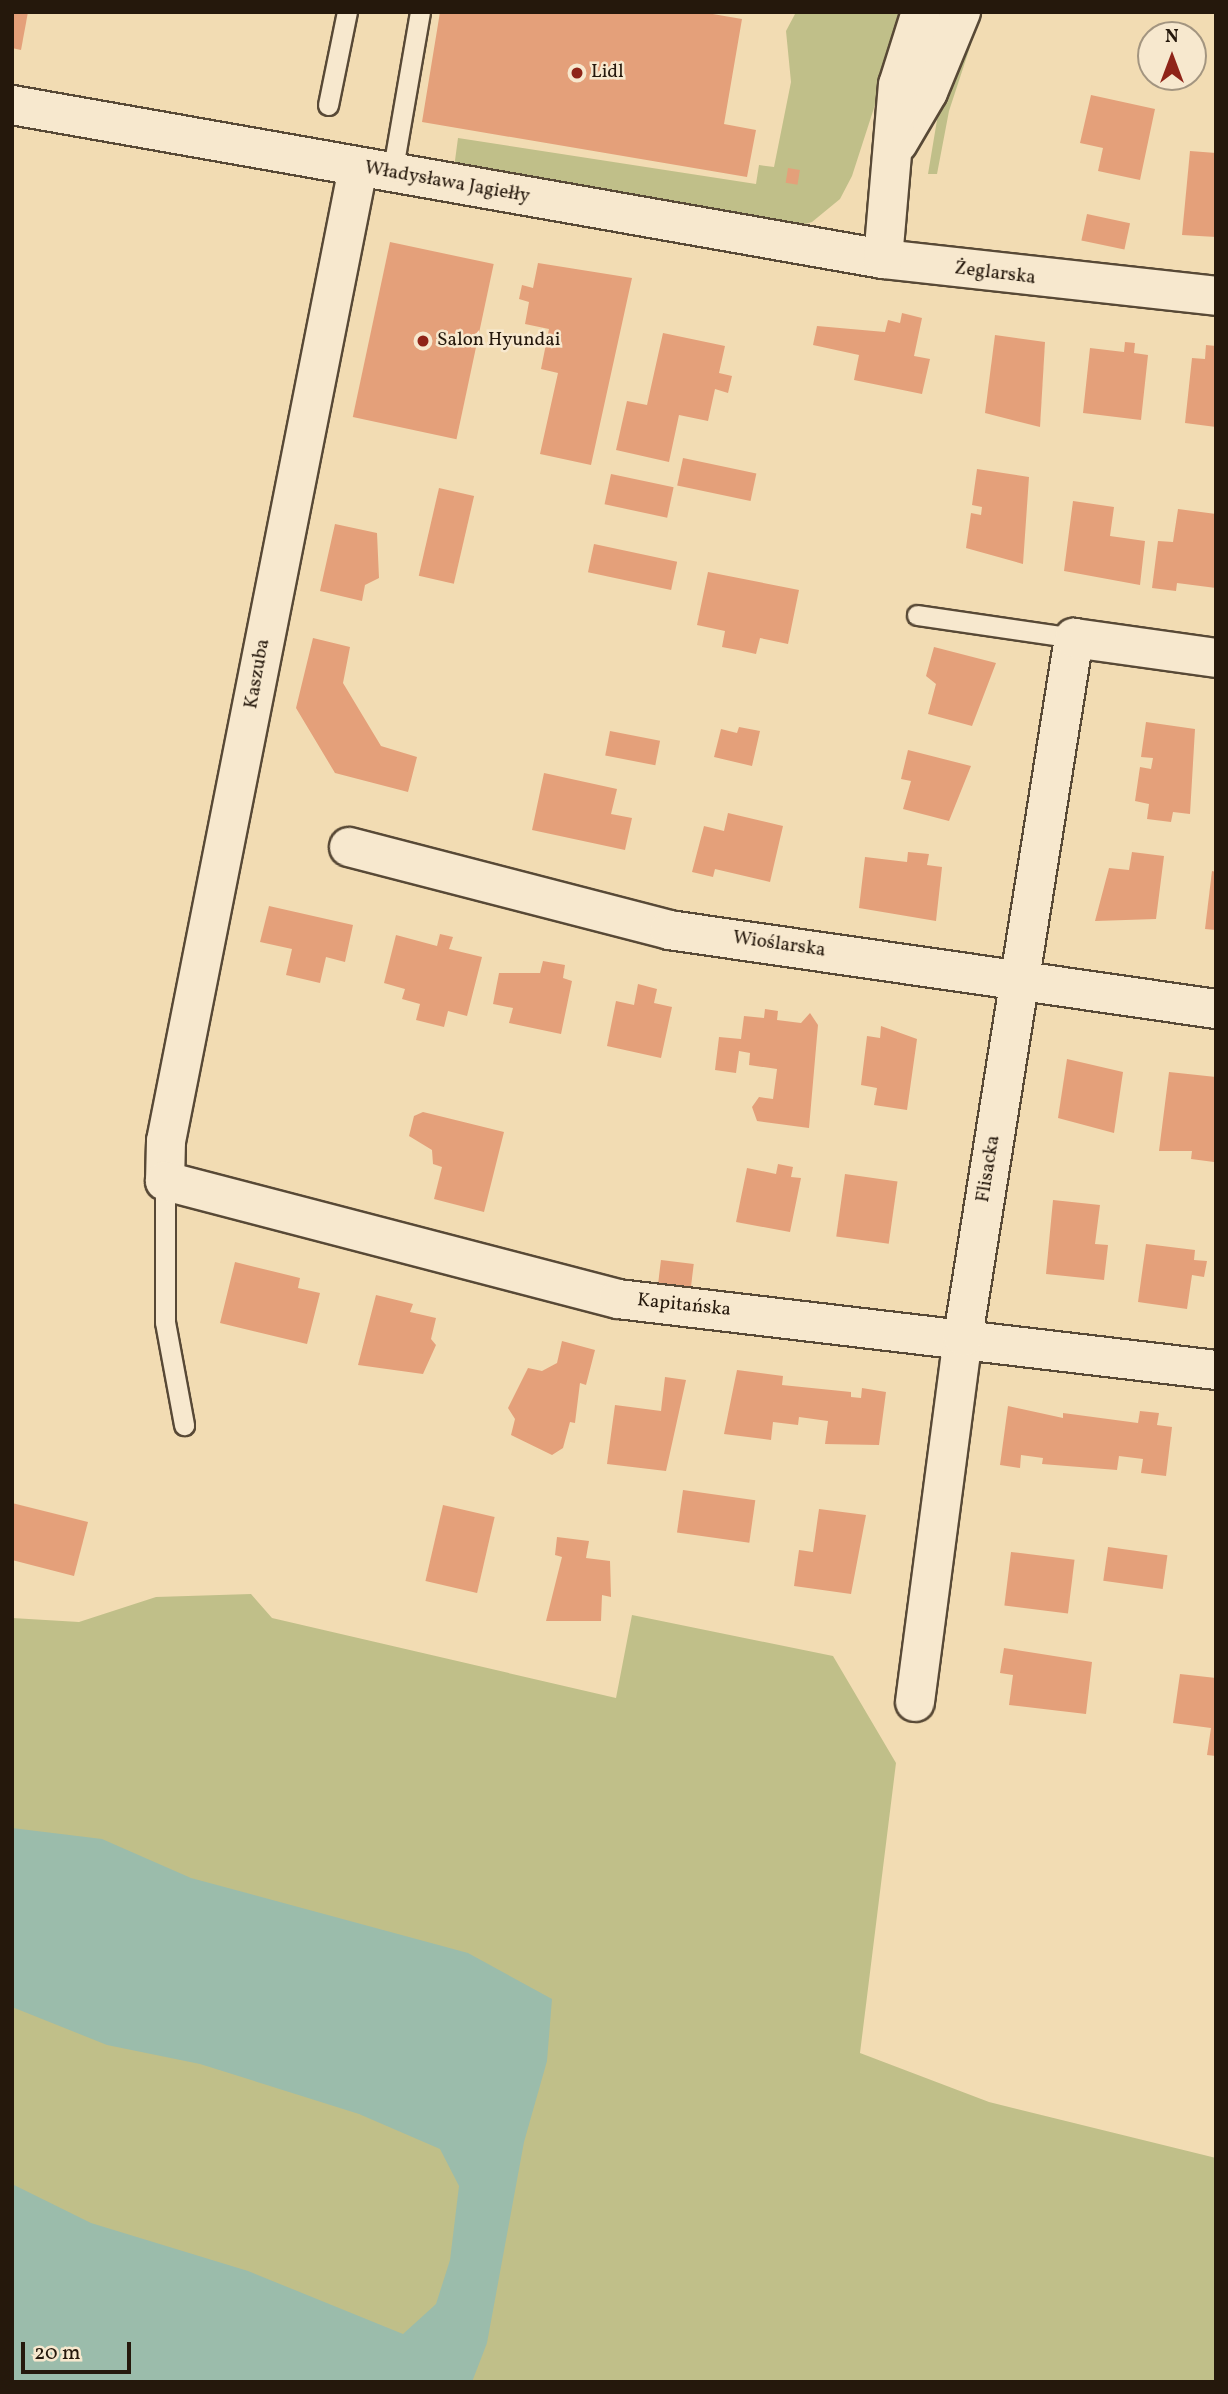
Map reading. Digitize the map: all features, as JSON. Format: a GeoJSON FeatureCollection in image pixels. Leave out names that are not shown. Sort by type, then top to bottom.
{"type":"FeatureCollection","features":[{"type":"Feature","properties":{"kind":"street"},"geometry":{"type":"LineString","coordinates":[[883,259],[898,85],[921,12]]}},
{"type":"Feature","properties":{"kind":"street"},"geometry":{"type":"LineString","coordinates":[[893,151],[928,92],[961,12]]}},
{"type":"Feature","properties":{"kind":"street","name":"Władysława Jagiełły"},"geometry":{"type":"LineString","coordinates":[[12,106],[883,259]]}},
{"type":"Feature","properties":{"kind":"street","name":"Kaszuba"},"geometry":{"type":"LineString","coordinates":[[164,1181],[166,1141],[375,171]]}},
{"type":"Feature","properties":{"kind":"street","name":"Żeglarska"},"geometry":{"type":"LineString","coordinates":[[883,259],[1216,296]]}},
{"type":"Feature","properties":{"kind":"street"},"geometry":{"type":"LineString","coordinates":[[1073,638],[1216,658]]}},
{"type":"Feature","properties":{"kind":"street","name":"Flisacka"},"geometry":{"type":"LineString","coordinates":[[915,1702],[963,1337],[1073,638]]}},
{"type":"Feature","properties":{"kind":"street","name":"Wioślarska"},"geometry":{"type":"LineString","coordinates":[[349,847],[669,930],[1018,977],[1216,1009]]}},
{"type":"Feature","properties":{"kind":"street","name":"Kapitańska"},"geometry":{"type":"LineString","coordinates":[[164,1181],[618,1299],[963,1337],[1216,1370]]}},
{"type":"Feature","properties":{"kind":"lane"},"geometry":{"type":"LineString","coordinates":[[328,105],[347,12]]}},
{"type":"Feature","properties":{"kind":"lane"},"geometry":{"type":"LineString","coordinates":[[375,171],[416,13]]}},
{"type":"Feature","properties":{"kind":"lane"},"geometry":{"type":"LineString","coordinates":[[917,615],[1073,638]]}},
{"type":"Feature","properties":{"kind":"lane"},"geometry":{"type":"LineString","coordinates":[[164,1181],[165,1322],[184,1425]]}},
{"type":"Feature","properties":{"kind":"shaded area"},"geometry":{"type":"Polygon","coordinates":[[[905,12],[852,176],[840,199],[812,222],[798,226],[454,168],[458,138],[756,184],[759,165],[774,167],[791,82],[786,31],[795,14],[905,12]]]}},
{"type":"Feature","properties":{"kind":"shaded area"},"geometry":{"type":"Polygon","coordinates":[[[965,27],[971,44],[949,111],[937,174],[928,174],[939,108],[965,27]]]}},
{"type":"Feature","properties":{"kind":"shaded area"},"geometry":{"type":"Polygon","coordinates":[[[251,1594],[272,1618],[616,1698],[632,1615],[833,1656],[896,1763],[860,2053],[989,2102],[1216,2158],[1216,2382],[12,2382],[12,1618],[79,1622],[156,1597],[251,1594]]]}},
{"type":"Feature","properties":{"kind":"shaded area"},"geometry":{"type":"Polygon","coordinates":[[[12,1828],[102,1839],[191,1878],[468,1953],[552,1999],[547,2061],[524,2142],[487,2343],[472,2382],[12,2382],[12,2184],[91,2223],[248,2271],[403,2334],[436,2304],[450,2260],[459,2186],[440,2149],[359,2114],[200,2064],[107,2045],[12,2007],[12,1828]]]}},
{"type":"Feature","properties":{"kind":"building"},"geometry":{"type":"Polygon","coordinates":[[[12,12],[28,12],[21,50],[12,48],[12,12]]]}},
{"type":"Feature","properties":{"kind":"building"},"geometry":{"type":"Polygon","coordinates":[[[440,12],[701,12],[742,19],[724,124],[756,130],[747,177],[422,122],[440,12]]]}},
{"type":"Feature","properties":{"kind":"building"},"geometry":{"type":"Polygon","coordinates":[[[1091,95],[1155,109],[1140,180],[1098,171],[1103,148],[1080,143],[1091,95]]]}},
{"type":"Feature","properties":{"kind":"building"},"geometry":{"type":"Polygon","coordinates":[[[1190,151],[1216,153],[1216,237],[1182,235],[1190,151]]]}},
{"type":"Feature","properties":{"kind":"building"},"geometry":{"type":"Polygon","coordinates":[[[788,168],[800,170],[798,185],[786,183],[788,168]]]}},
{"type":"Feature","properties":{"kind":"building"},"geometry":{"type":"Polygon","coordinates":[[[1087,214],[1130,223],[1124,250],[1081,240],[1087,214]]]}},
{"type":"Feature","properties":{"kind":"building","name":"Salon Hyundai"},"geometry":{"type":"Polygon","coordinates":[[[390,242],[494,264],[456,439],[353,417],[390,242]]]}},
{"type":"Feature","properties":{"kind":"building"},"geometry":{"type":"Polygon","coordinates":[[[538,263],[632,278],[591,465],[540,454],[558,373],[541,369],[549,329],[525,324],[529,302],[519,299],[522,285],[533,288],[538,263]]]}},
{"type":"Feature","properties":{"kind":"building"},"geometry":{"type":"Polygon","coordinates":[[[902,313],[922,318],[914,356],[930,359],[922,394],[854,380],[859,355],[813,345],[817,326],[885,332],[888,320],[900,323],[902,313]]]}},
{"type":"Feature","properties":{"kind":"building"},"geometry":{"type":"Polygon","coordinates":[[[663,333],[725,346],[719,373],[732,376],[728,393],[715,389],[708,421],[679,415],[669,462],[616,450],[627,401],[647,405],[663,333]]]}},
{"type":"Feature","properties":{"kind":"building"},"geometry":{"type":"Polygon","coordinates":[[[995,335],[1045,342],[1040,427],[985,413],[995,335]]]}},
{"type":"Feature","properties":{"kind":"building"},"geometry":{"type":"Polygon","coordinates":[[[1125,342],[1135,343],[1134,353],[1148,355],[1141,420],[1083,413],[1090,348],[1124,352],[1125,342]]]}},
{"type":"Feature","properties":{"kind":"building"},"geometry":{"type":"Polygon","coordinates":[[[1206,345],[1216,346],[1216,427],[1185,423],[1192,358],[1205,359],[1206,345]]]}},
{"type":"Feature","properties":{"kind":"building"},"geometry":{"type":"Polygon","coordinates":[[[683,458],[756,474],[751,501],[677,485],[683,458]]]}},
{"type":"Feature","properties":{"kind":"building"},"geometry":{"type":"Polygon","coordinates":[[[977,469],[1029,477],[1023,564],[966,548],[971,513],[981,515],[982,507],[972,505],[977,469]]]}},
{"type":"Feature","properties":{"kind":"building"},"geometry":{"type":"Polygon","coordinates":[[[611,474],[674,487],[667,518],[605,504],[611,474]]]}},
{"type":"Feature","properties":{"kind":"building"},"geometry":{"type":"Polygon","coordinates":[[[439,488],[474,496],[454,584],[419,576],[439,488]]]}},
{"type":"Feature","properties":{"kind":"building"},"geometry":{"type":"Polygon","coordinates":[[[1073,501],[1114,507],[1110,536],[1145,541],[1140,585],[1064,571],[1073,501]]]}},
{"type":"Feature","properties":{"kind":"building"},"geometry":{"type":"Polygon","coordinates":[[[1178,509],[1216,514],[1216,588],[1177,583],[1176,591],[1152,588],[1158,541],[1173,542],[1178,509]]]}},
{"type":"Feature","properties":{"kind":"building"},"geometry":{"type":"Polygon","coordinates":[[[335,524],[377,533],[379,578],[365,585],[362,601],[320,591],[335,524]]]}},
{"type":"Feature","properties":{"kind":"building"},"geometry":{"type":"Polygon","coordinates":[[[594,544],[677,562],[671,590],[588,572],[594,544]]]}},
{"type":"Feature","properties":{"kind":"building"},"geometry":{"type":"Polygon","coordinates":[[[708,572],[799,590],[788,644],[760,638],[756,654],[722,647],[725,631],[697,625],[708,572]]]}},
{"type":"Feature","properties":{"kind":"building"},"geometry":{"type":"Polygon","coordinates":[[[313,638],[350,647],[343,683],[381,746],[417,757],[408,792],[335,773],[296,708],[313,638]]]}},
{"type":"Feature","properties":{"kind":"building"},"geometry":{"type":"Polygon","coordinates":[[[934,647],[996,663],[972,726],[928,714],[936,684],[926,676],[934,647]]]}},
{"type":"Feature","properties":{"kind":"building"},"geometry":{"type":"Polygon","coordinates":[[[1146,722],[1195,729],[1190,814],[1173,812],[1171,822],[1147,819],[1149,804],[1135,801],[1140,767],[1151,769],[1153,758],[1141,757],[1146,722]]]}},
{"type":"Feature","properties":{"kind":"building"},"geometry":{"type":"Polygon","coordinates":[[[739,727],[760,731],[752,766],[714,757],[721,729],[737,733],[739,727]]]}},
{"type":"Feature","properties":{"kind":"building"},"geometry":{"type":"Polygon","coordinates":[[[610,731],[660,741],[655,765],[605,756],[610,731]]]}},
{"type":"Feature","properties":{"kind":"building"},"geometry":{"type":"Polygon","coordinates":[[[908,750],[971,766],[949,821],[903,809],[911,781],[901,779],[908,750]]]}},
{"type":"Feature","properties":{"kind":"building"},"geometry":{"type":"Polygon","coordinates":[[[544,773],[617,789],[611,814],[632,818],[625,850],[532,830],[544,773]]]}},
{"type":"Feature","properties":{"kind":"building"},"geometry":{"type":"Polygon","coordinates":[[[728,813],[783,826],[770,882],[715,869],[713,877],[692,872],[704,826],[724,831],[728,813]]]}},
{"type":"Feature","properties":{"kind":"building"},"geometry":{"type":"Polygon","coordinates":[[[908,852],[929,854],[927,865],[942,867],[936,921],[859,908],[865,857],[907,862],[908,852]]]}},
{"type":"Feature","properties":{"kind":"building"},"geometry":{"type":"Polygon","coordinates":[[[1132,852],[1164,856],[1156,919],[1095,921],[1109,868],[1129,870],[1132,852]]]}},
{"type":"Feature","properties":{"kind":"building"},"geometry":{"type":"Polygon","coordinates":[[[1212,871],[1216,872],[1216,930],[1205,929],[1212,871]]]}},
{"type":"Feature","properties":{"kind":"building"},"geometry":{"type":"Polygon","coordinates":[[[269,906],[353,925],[345,962],[326,957],[320,983],[286,975],[292,949],[260,942],[269,906]]]}},
{"type":"Feature","properties":{"kind":"building"},"geometry":{"type":"Polygon","coordinates":[[[440,934],[453,937],[449,949],[482,957],[467,1016],[448,1011],[444,1027],[416,1020],[420,1004],[402,999],[405,989],[384,983],[396,935],[437,946],[440,934]]]}},
{"type":"Feature","properties":{"kind":"building"},"geometry":{"type":"Polygon","coordinates":[[[543,961],[565,965],[563,978],[572,981],[561,1034],[509,1023],[513,1008],[493,1004],[499,973],[540,973],[543,961]]]}},
{"type":"Feature","properties":{"kind":"building"},"geometry":{"type":"Polygon","coordinates":[[[638,984],[657,989],[654,1003],[672,1007],[661,1058],[607,1046],[616,1001],[634,1005],[638,984]]]}},
{"type":"Feature","properties":{"kind":"building"},"geometry":{"type":"Polygon","coordinates":[[[765,1009],[778,1011],[777,1020],[801,1023],[810,1013],[818,1025],[809,1128],[757,1121],[752,1107],[759,1097],[773,1099],[777,1069],[749,1065],[750,1053],[739,1051],[736,1073],[715,1070],[719,1037],[741,1039],[744,1016],[764,1018],[765,1009]]]}},
{"type":"Feature","properties":{"kind":"building"},"geometry":{"type":"Polygon","coordinates":[[[881,1026],[917,1039],[907,1110],[874,1105],[877,1088],[861,1085],[867,1036],[880,1038],[881,1026]]]}},
{"type":"Feature","properties":{"kind":"building"},"geometry":{"type":"Polygon","coordinates":[[[1067,1059],[1123,1072],[1114,1133],[1058,1118],[1067,1059]]]}},
{"type":"Feature","properties":{"kind":"building"},"geometry":{"type":"Polygon","coordinates":[[[1169,1072],[1216,1077],[1214,1162],[1191,1159],[1192,1151],[1159,1151],[1169,1072]]]}},
{"type":"Feature","properties":{"kind":"building"},"geometry":{"type":"Polygon","coordinates":[[[423,1112],[504,1132],[484,1212],[434,1199],[442,1167],[433,1164],[432,1150],[409,1136],[414,1116],[423,1112]]]}},
{"type":"Feature","properties":{"kind":"building"},"geometry":{"type":"Polygon","coordinates":[[[778,1164],[793,1167],[791,1177],[801,1178],[790,1232],[736,1222],[747,1168],[776,1174],[778,1164]]]}},
{"type":"Feature","properties":{"kind":"building"},"geometry":{"type":"Polygon","coordinates":[[[845,1174],[897,1181],[889,1244],[836,1236],[845,1174]]]}},
{"type":"Feature","properties":{"kind":"building"},"geometry":{"type":"Polygon","coordinates":[[[1053,1200],[1100,1205],[1095,1244],[1108,1245],[1104,1280],[1046,1274],[1053,1200]]]}},
{"type":"Feature","properties":{"kind":"building"},"geometry":{"type":"Polygon","coordinates":[[[1146,1244],[1195,1250],[1194,1260],[1207,1261],[1204,1277],[1192,1275],[1187,1309],[1138,1302],[1146,1244]]]}},
{"type":"Feature","properties":{"kind":"building"},"geometry":{"type":"Polygon","coordinates":[[[661,1260],[694,1264],[690,1293],[657,1289],[661,1260]]]}},
{"type":"Feature","properties":{"kind":"building"},"geometry":{"type":"Polygon","coordinates":[[[235,1262],[300,1278],[298,1288],[320,1293],[307,1344],[220,1323],[235,1262]]]}},
{"type":"Feature","properties":{"kind":"building"},"geometry":{"type":"Polygon","coordinates":[[[376,1295],[413,1304],[410,1312],[436,1318],[431,1339],[436,1345],[423,1374],[358,1365],[376,1295]]]}},
{"type":"Feature","properties":{"kind":"building"},"geometry":{"type":"Polygon","coordinates":[[[562,1341],[595,1350],[586,1385],[580,1383],[575,1423],[570,1422],[563,1448],[552,1455],[511,1435],[515,1419],[508,1408],[528,1368],[542,1371],[557,1363],[562,1341]]]}},
{"type":"Feature","properties":{"kind":"building"},"geometry":{"type":"Polygon","coordinates":[[[737,1370],[783,1376],[782,1385],[851,1392],[851,1397],[861,1398],[862,1388],[886,1392],[879,1445],[825,1444],[828,1421],[799,1417],[798,1425],[773,1422],[771,1440],[724,1434],[737,1370]]]}},
{"type":"Feature","properties":{"kind":"building"},"geometry":{"type":"Polygon","coordinates":[[[665,1377],[686,1380],[666,1471],[607,1464],[615,1405],[661,1411],[665,1377]]]}},
{"type":"Feature","properties":{"kind":"building"},"geometry":{"type":"Polygon","coordinates":[[[1008,1406],[1063,1418],[1063,1413],[1138,1423],[1140,1411],[1159,1413],[1157,1425],[1172,1427],[1166,1476],[1141,1473],[1143,1459],[1119,1456],[1117,1470],[1042,1464],[1043,1458],[1021,1455],[1020,1468],[1000,1465],[1008,1406]]]}},
{"type":"Feature","properties":{"kind":"building"},"geometry":{"type":"Polygon","coordinates":[[[683,1490],[755,1500],[749,1543],[677,1533],[683,1490]]]}},
{"type":"Feature","properties":{"kind":"building"},"geometry":{"type":"Polygon","coordinates":[[[12,1503],[88,1522],[74,1576],[12,1560],[12,1503]]]}},
{"type":"Feature","properties":{"kind":"building"},"geometry":{"type":"Polygon","coordinates":[[[443,1505],[495,1517],[477,1593],[425,1581],[443,1505]]]}},
{"type":"Feature","properties":{"kind":"building"},"geometry":{"type":"Polygon","coordinates":[[[819,1509],[866,1515],[851,1594],[794,1586],[799,1550],[813,1552],[819,1509]]]}},
{"type":"Feature","properties":{"kind":"building"},"geometry":{"type":"Polygon","coordinates":[[[557,1537],[589,1541],[586,1558],[610,1561],[611,1597],[602,1595],[601,1621],[546,1621],[562,1557],[555,1555],[557,1537]]]}},
{"type":"Feature","properties":{"kind":"building"},"geometry":{"type":"Polygon","coordinates":[[[1108,1547],[1167,1555],[1163,1589],[1103,1581],[1108,1547]]]}},
{"type":"Feature","properties":{"kind":"building"},"geometry":{"type":"Polygon","coordinates":[[[1011,1552],[1075,1560],[1068,1613],[1004,1606],[1011,1552]]]}},
{"type":"Feature","properties":{"kind":"building"},"geometry":{"type":"Polygon","coordinates":[[[1004,1648],[1092,1662],[1086,1714],[1009,1705],[1013,1675],[1000,1673],[1004,1648]]]}},
{"type":"Feature","properties":{"kind":"building"},"geometry":{"type":"Polygon","coordinates":[[[1180,1674],[1216,1678],[1216,1756],[1207,1755],[1211,1728],[1173,1723],[1180,1674]]]}},
{"type":"Feature","properties":{"kind":"place","name":"Lidl"},"geometry":{"type":"Point","coordinates":[577,73]}},
{"type":"Feature","properties":{"kind":"place","name":"Salon Hyundai"},"geometry":{"type":"Point","coordinates":[423,341]}}]}
